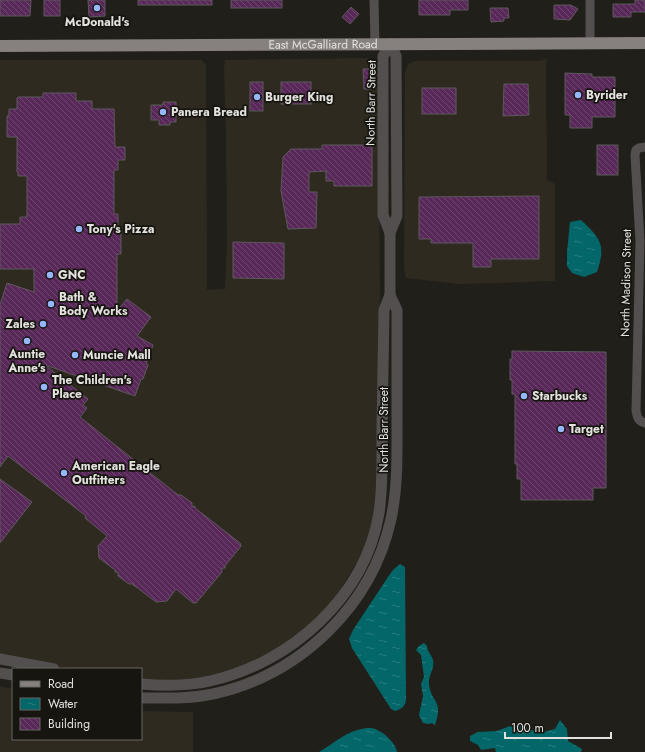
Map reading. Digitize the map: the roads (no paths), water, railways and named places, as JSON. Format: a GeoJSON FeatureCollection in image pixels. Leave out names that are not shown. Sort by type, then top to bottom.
{"type":"FeatureCollection","features":[{"type":"Feature","properties":{"kind":"main road","name":"East McGalliard Road"},"geometry":{"type":"LineString","coordinates":[[0,46],[645,43]]}},
{"type":"Feature","properties":{"kind":"street","name":"North Barr Street"},"geometry":{"type":"LineString","coordinates":[[374,0],[374,44]]}},
{"type":"Feature","properties":{"kind":"street"},"geometry":{"type":"LineString","coordinates":[[590,0],[590,44]]}},
{"type":"Feature","properties":{"kind":"street","name":"North Barr Street"},"geometry":{"type":"LineString","coordinates":[[142,684],[169,686],[210,681],[248,669],[285,650],[311,630],[336,604],[362,565],[379,514],[382,466],[384,310],[390,295],[390,232],[383,215],[383,56],[391,44]]}},
{"type":"Feature","properties":{"kind":"street","name":"North Madison Street"},"geometry":{"type":"LineString","coordinates":[[642,148],[636,150],[635,155],[642,241],[641,332],[636,411],[642,421]]}},
{"type":"Feature","properties":{"kind":"street","name":"North Barr Street"},"geometry":{"type":"LineString","coordinates":[[142,698],[186,698],[214,694],[249,683],[280,668],[304,653],[322,638],[342,618],[362,589],[374,569],[385,541],[392,513],[397,468],[397,310],[390,295]]}},
{"type":"Feature","properties":{"kind":"street"},"geometry":{"type":"LineString","coordinates":[[0,659],[49,668]]}},
{"type":"Feature","properties":{"kind":"street"},"geometry":{"type":"LineString","coordinates":[[0,672],[12,675]]}},
{"type":"Feature","properties":{"kind":"water"},"geometry":{"type":"Polygon","coordinates":[[[581,220],[593,232],[600,243],[601,249],[600,263],[597,272],[584,277],[572,273],[567,266],[570,222],[581,220]]]}},
{"type":"Feature","properties":{"kind":"water"},"geometry":{"type":"Polygon","coordinates":[[[400,564],[405,567],[406,700],[402,707],[395,711],[391,709],[352,648],[349,639],[353,630],[388,577],[400,564]]]}},
{"type":"Feature","properties":{"kind":"water"},"geometry":{"type":"Polygon","coordinates":[[[424,643],[427,646],[433,660],[429,684],[432,695],[438,706],[435,725],[432,723],[423,723],[419,715],[423,696],[421,684],[424,677],[421,655],[416,650],[424,643]]]}},
{"type":"Feature","properties":{"kind":"water"},"geometry":{"type":"Polygon","coordinates":[[[560,720],[567,729],[568,741],[582,749],[581,752],[496,752],[495,748],[481,750],[478,745],[470,741],[470,736],[478,732],[497,731],[515,724],[540,733],[555,729],[560,720]]]}},
{"type":"Feature","properties":{"kind":"water"},"geometry":{"type":"Polygon","coordinates":[[[359,729],[375,729],[390,739],[397,752],[319,752],[347,734],[359,729]]]}},
{"type":"Feature","properties":{"kind":"place","name":"McDonald's"},"geometry":{"type":"Point","coordinates":[97,8]}},
{"type":"Feature","properties":{"kind":"place","name":"Byrider"},"geometry":{"type":"Point","coordinates":[578,95]}},
{"type":"Feature","properties":{"kind":"place","name":"Burger King"},"geometry":{"type":"Point","coordinates":[257,97]}},
{"type":"Feature","properties":{"kind":"place","name":"Panera Bread"},"geometry":{"type":"Point","coordinates":[163,112]}},
{"type":"Feature","properties":{"kind":"place","name":"Tony's Pizza"},"geometry":{"type":"Point","coordinates":[79,229]}},
{"type":"Feature","properties":{"kind":"place","name":"GNC"},"geometry":{"type":"Point","coordinates":[50,275]}},
{"type":"Feature","properties":{"kind":"place","name":"Bath & Body Works"},"geometry":{"type":"Point","coordinates":[51,304]}},
{"type":"Feature","properties":{"kind":"place","name":"Zales"},"geometry":{"type":"Point","coordinates":[43,324]}},
{"type":"Feature","properties":{"kind":"place","name":"Auntie Anne's"},"geometry":{"type":"Point","coordinates":[27,341]}},
{"type":"Feature","properties":{"kind":"place","name":"Muncie Mall"},"geometry":{"type":"Point","coordinates":[75,355]}},
{"type":"Feature","properties":{"kind":"place","name":"The Children's Place"},"geometry":{"type":"Point","coordinates":[44,387]}},
{"type":"Feature","properties":{"kind":"place","name":"Starbucks"},"geometry":{"type":"Point","coordinates":[524,396]}},
{"type":"Feature","properties":{"kind":"place","name":"Target"},"geometry":{"type":"Point","coordinates":[561,429]}},
{"type":"Feature","properties":{"kind":"place","name":"American Eagle Outfitters"},"geometry":{"type":"Point","coordinates":[64,473]}}]}
